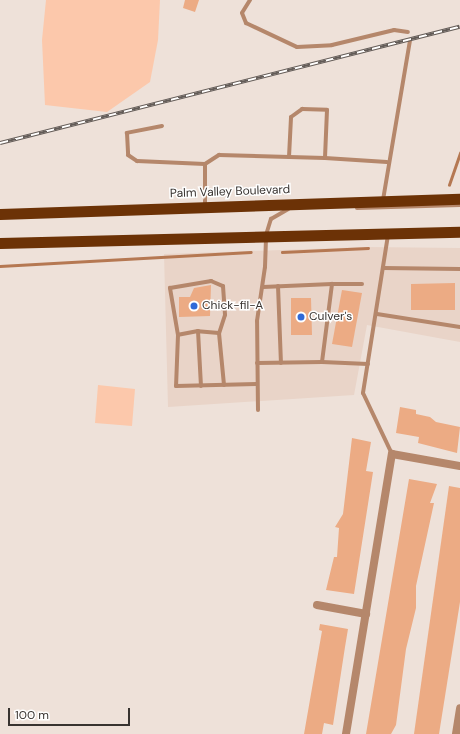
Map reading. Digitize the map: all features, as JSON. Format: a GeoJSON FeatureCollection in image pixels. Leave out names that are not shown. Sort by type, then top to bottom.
{"type":"FeatureCollection","features":[{"type":"Feature","properties":{"kind":"highway","name":"Palm Valley Boulevard"},"geometry":{"type":"LineString","coordinates":[[0,214],[205,205],[460,199]]}},
{"type":"Feature","properties":{"kind":"highway"},"geometry":{"type":"LineString","coordinates":[[0,243],[389,232],[460,232]]}},
{"type":"Feature","properties":{"kind":"street"},"geometry":{"type":"LineString","coordinates":[[346,734],[392,454],[460,466]]}},
{"type":"Feature","properties":{"kind":"street"},"geometry":{"type":"LineString","coordinates":[[317,605],[366,614]]}},
{"type":"Feature","properties":{"kind":"street"},"geometry":{"type":"LineString","coordinates":[[456,734],[460,708]]}},
{"type":"Feature","properties":{"kind":"lane"},"geometry":{"type":"LineString","coordinates":[[250,0],[242,13],[246,23],[296,47],[332,45],[394,30],[408,32]]}},
{"type":"Feature","properties":{"kind":"lane"},"geometry":{"type":"LineString","coordinates":[[383,200],[387,162],[410,40]]}},
{"type":"Feature","properties":{"kind":"lane"},"geometry":{"type":"LineString","coordinates":[[289,157],[291,117],[302,109],[327,110],[324,158]]}},
{"type":"Feature","properties":{"kind":"lane"},"geometry":{"type":"LineString","coordinates":[[162,126],[127,133],[128,155],[137,162],[205,164],[219,155],[324,158],[387,162]]}},
{"type":"Feature","properties":{"kind":"lane"},"geometry":{"type":"LineString","coordinates":[[205,164],[205,205]]}},
{"type":"Feature","properties":{"kind":"lane"},"geometry":{"type":"LineString","coordinates":[[258,410],[257,321],[263,287],[266,235],[271,219],[287,209],[460,205]]}},
{"type":"Feature","properties":{"kind":"lane"},"geometry":{"type":"LineString","coordinates":[[389,232],[377,314],[363,393],[366,405],[392,454]]}},
{"type":"Feature","properties":{"kind":"lane"},"geometry":{"type":"LineString","coordinates":[[383,268],[460,269]]}},
{"type":"Feature","properties":{"kind":"lane"},"geometry":{"type":"LineString","coordinates":[[224,385],[219,333],[225,315],[223,286],[211,281],[170,288],[178,335],[176,386],[201,386],[257,384]]}},
{"type":"Feature","properties":{"kind":"lane"},"geometry":{"type":"LineString","coordinates":[[322,362],[332,284]]}},
{"type":"Feature","properties":{"kind":"lane"},"geometry":{"type":"LineString","coordinates":[[263,287],[362,284]]}},
{"type":"Feature","properties":{"kind":"lane"},"geometry":{"type":"LineString","coordinates":[[278,286],[281,363]]}},
{"type":"Feature","properties":{"kind":"lane"},"geometry":{"type":"LineString","coordinates":[[377,314],[460,327]]}},
{"type":"Feature","properties":{"kind":"lane"},"geometry":{"type":"LineString","coordinates":[[178,335],[198,331],[219,333]]}},
{"type":"Feature","properties":{"kind":"lane"},"geometry":{"type":"LineString","coordinates":[[198,331],[201,386]]}},
{"type":"Feature","properties":{"kind":"lane"},"geometry":{"type":"LineString","coordinates":[[257,363],[322,362],[368,364]]}},
{"type":"Feature","properties":{"kind":"shaded area"},"geometry":{"type":"Polygon","coordinates":[[[46,0],[160,0],[158,40],[150,82],[107,112],[45,105],[42,40],[46,0]]]}},
{"type":"Feature","properties":{"kind":"shaded area"},"geometry":{"type":"Polygon","coordinates":[[[366,247],[460,248],[460,342],[367,325],[354,395],[168,407],[164,254],[366,247]]]}},
{"type":"Feature","properties":{"kind":"shaded area"},"geometry":{"type":"Polygon","coordinates":[[[98,385],[135,389],[132,426],[95,423],[98,385]]]}},
{"type":"Feature","properties":{"kind":"building"},"geometry":{"type":"Polygon","coordinates":[[[185,0],[199,0],[195,12],[183,8],[185,0]]]}},
{"type":"Feature","properties":{"kind":"building"},"geometry":{"type":"Polygon","coordinates":[[[455,283],[455,310],[411,310],[411,284],[455,283]]]}},
{"type":"Feature","properties":{"kind":"building","name":"Chick-fil-A"},"geometry":{"type":"Polygon","coordinates":[[[211,285],[210,316],[179,317],[179,297],[190,297],[194,288],[211,285]]]}},
{"type":"Feature","properties":{"kind":"building"},"geometry":{"type":"Polygon","coordinates":[[[342,290],[362,293],[352,347],[332,344],[342,290]]]}},
{"type":"Feature","properties":{"kind":"building","name":"Culver's"},"geometry":{"type":"Polygon","coordinates":[[[291,298],[311,298],[312,335],[291,335],[291,298]]]}},
{"type":"Feature","properties":{"kind":"building"},"geometry":{"type":"Polygon","coordinates":[[[400,407],[416,410],[416,414],[430,417],[436,422],[460,427],[457,453],[418,443],[419,437],[396,433],[400,407]]]}},
{"type":"Feature","properties":{"kind":"building"},"geometry":{"type":"Polygon","coordinates":[[[352,438],[371,442],[366,471],[373,472],[354,594],[326,590],[334,557],[337,557],[339,528],[335,527],[343,514],[352,438]]]}},
{"type":"Feature","properties":{"kind":"building"},"geometry":{"type":"Polygon","coordinates":[[[409,479],[437,484],[430,503],[434,503],[416,586],[416,608],[406,649],[396,725],[391,734],[366,734],[409,479]]]}},
{"type":"Feature","properties":{"kind":"building"},"geometry":{"type":"Polygon","coordinates":[[[449,486],[460,488],[460,602],[439,734],[414,734],[449,486]]]}},
{"type":"Feature","properties":{"kind":"building"},"geometry":{"type":"Polygon","coordinates":[[[320,624],[348,629],[333,725],[324,723],[322,734],[304,734],[322,631],[319,630],[320,624]]]}},
{"type":"Feature","properties":{"kind":"waterway"},"geometry":{"type":"LineString","coordinates":[[449,185],[460,153]]}},
{"type":"Feature","properties":{"kind":"waterway"},"geometry":{"type":"LineString","coordinates":[[282,252],[368,248]]}},
{"type":"Feature","properties":{"kind":"waterway"},"geometry":{"type":"LineString","coordinates":[[0,266],[251,252]]}},
{"type":"Feature","properties":{"kind":"railway"},"geometry":{"type":"LineString","coordinates":[[0,143],[460,27]]}},
{"type":"Feature","properties":{"kind":"place","name":"Chick-fil-A"},"geometry":{"type":"Point","coordinates":[194,306]}},
{"type":"Feature","properties":{"kind":"place","name":"Culver's"},"geometry":{"type":"Point","coordinates":[301,317]}}]}
